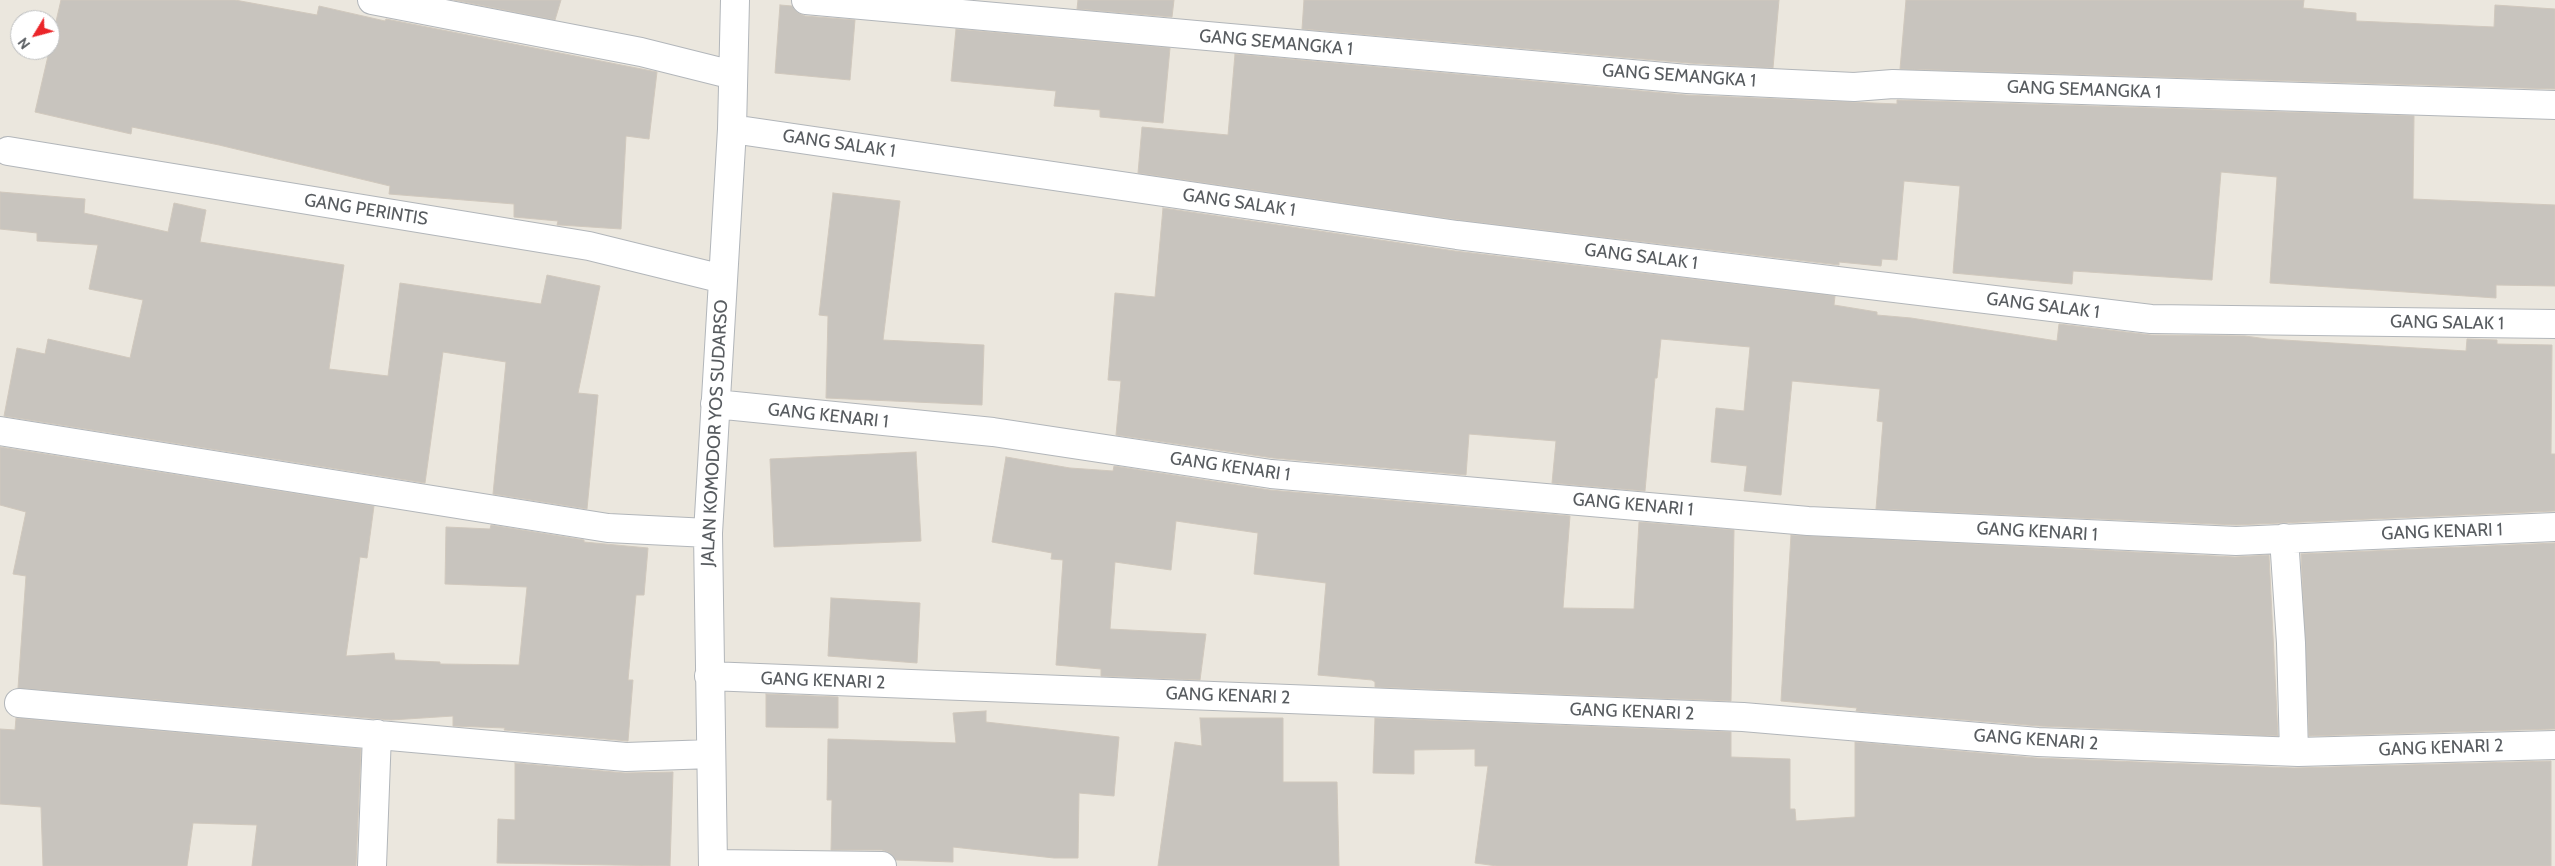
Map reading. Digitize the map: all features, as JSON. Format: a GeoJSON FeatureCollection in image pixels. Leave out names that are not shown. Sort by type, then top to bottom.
{"type":"FeatureCollection","features":[{"type":"Feature","properties":{"kind":"street"},"geometry":{"type":"LineString","coordinates":[[372,0],[641,52],[733,75]]}},
{"type":"Feature","properties":{"kind":"street","name":"JALAN KOMODOR YOS SUDARSO"},"geometry":{"type":"LineString","coordinates":[[713,865],[708,532],[732,128],[735,0]]}},
{"type":"Feature","properties":{"kind":"street","name":"GANG SEMANGKA 1"},"geometry":{"type":"LineString","coordinates":[[806,0],[1686,79],[1854,87],[1893,84],[2555,105]]}},
{"type":"Feature","properties":{"kind":"street","name":"GANG SALAK 1"},"geometry":{"type":"LineString","coordinates":[[732,128],[1457,235],[2151,319],[2555,324]]}},
{"type":"Feature","properties":{"kind":"street","name":"GANG PERINTIS"},"geometry":{"type":"LineString","coordinates":[[8,151],[589,246],[723,278]]}},
{"type":"Feature","properties":{"kind":"street","name":"GANG KENARI 1"},"geometry":{"type":"LineString","coordinates":[[716,404],[993,432],[1271,474],[1808,521],[2236,541],[2555,527]]}},
{"type":"Feature","properties":{"kind":"street"},"geometry":{"type":"LineString","coordinates":[[0,431],[608,528],[708,532]]}},
{"type":"Feature","properties":{"kind":"street"},"geometry":{"type":"LineString","coordinates":[[2284,538],[2291,643],[2294,752]]}},
{"type":"Feature","properties":{"kind":"street","name":"GANG KENARI 2"},"geometry":{"type":"LineString","coordinates":[[709,676],[1743,716],[2038,742],[2294,752],[2555,745]]}},
{"type":"Feature","properties":{"kind":"street"},"geometry":{"type":"LineString","coordinates":[[19,703],[626,757],[711,754]]}},
{"type":"Feature","properties":{"kind":"street"},"geometry":{"type":"LineString","coordinates":[[372,866],[377,734]]}},
{"type":"Feature","properties":{"kind":"street"},"geometry":{"type":"LineString","coordinates":[[713,865],[882,866]]}},
{"type":"Feature","properties":{"kind":"building"},"geometry":{"type":"Polygon","coordinates":[[[61,0],[235,0],[317,15],[319,6],[385,21],[386,19],[657,72],[649,139],[626,136],[621,229],[557,225],[558,221],[514,217],[514,204],[389,194],[390,186],[219,145],[132,127],[131,134],[35,112],[47,60],[60,60],[59,10],[61,0]]]}},
{"type":"Feature","properties":{"kind":"building"},"geometry":{"type":"Polygon","coordinates":[[[454,0],[561,0],[555,20],[454,0]]]}},
{"type":"Feature","properties":{"kind":"building"},"geometry":{"type":"Polygon","coordinates":[[[1078,0],[1174,0],[1172,17],[1077,9],[1078,0]]]}},
{"type":"Feature","properties":{"kind":"building"},"geometry":{"type":"Polygon","coordinates":[[[1304,0],[1779,0],[1773,68],[1688,63],[1302,29],[1304,0]]]}},
{"type":"Feature","properties":{"kind":"building"},"geometry":{"type":"Polygon","coordinates":[[[1906,0],[2304,0],[2303,8],[2356,13],[2356,21],[2494,27],[2495,5],[2555,9],[2555,89],[1900,69],[1906,0]]]}},
{"type":"Feature","properties":{"kind":"building"},"geometry":{"type":"Polygon","coordinates":[[[780,5],[792,6],[797,12],[805,16],[855,20],[850,80],[775,73],[780,5]]]}},
{"type":"Feature","properties":{"kind":"building"},"geometry":{"type":"Polygon","coordinates":[[[956,29],[1170,48],[1163,123],[1100,117],[1100,110],[1054,106],[1056,91],[951,81],[956,29]]]}},
{"type":"Feature","properties":{"kind":"building"},"geometry":{"type":"Polygon","coordinates":[[[1235,54],[1686,95],[1897,104],[1897,100],[2414,116],[2413,199],[2555,205],[2555,286],[2496,285],[2496,298],[2270,283],[2277,177],[2221,172],[2212,280],[2073,271],[2072,284],[1953,273],[1960,186],[1904,181],[1897,260],[1882,259],[1881,266],[1839,262],[1839,265],[1459,220],[1138,173],[1142,127],[1228,135],[1235,54]]]}},
{"type":"Feature","properties":{"kind":"building"},"geometry":{"type":"Polygon","coordinates":[[[0,192],[85,199],[84,213],[168,232],[174,203],[206,210],[200,242],[344,265],[329,369],[388,376],[400,283],[541,304],[547,275],[600,286],[578,393],[598,395],[587,509],[493,494],[506,362],[443,352],[425,483],[4,416],[17,348],[45,354],[48,339],[130,358],[143,300],[89,289],[98,245],[37,241],[37,233],[0,229],[0,192]]]}},
{"type":"Feature","properties":{"kind":"building"},"geometry":{"type":"Polygon","coordinates":[[[833,193],[900,201],[883,340],[984,345],[982,405],[826,398],[828,316],[819,315],[833,193]]]}},
{"type":"Feature","properties":{"kind":"building"},"geometry":{"type":"Polygon","coordinates":[[[1163,208],[1455,251],[1835,296],[1834,305],[1877,312],[1877,315],[1911,318],[2057,341],[2059,324],[2151,335],[2245,336],[2267,339],[2466,351],[2467,339],[2497,340],[2497,344],[2552,345],[2551,454],[2555,454],[2555,511],[2236,525],[1876,509],[1883,422],[1877,421],[1880,389],[1792,381],[1781,495],[1744,491],[1747,466],[1711,462],[1716,408],[1744,411],[1750,347],[1661,339],[1657,378],[1655,378],[1645,491],[1552,483],[1556,441],[1469,434],[1466,475],[1273,458],[1116,435],[1121,381],[1108,380],[1115,293],[1155,297],[1163,208]]]}},
{"type":"Feature","properties":{"kind":"building"},"geometry":{"type":"Polygon","coordinates":[[[0,447],[374,506],[367,558],[360,557],[346,656],[394,653],[395,660],[440,662],[440,664],[519,665],[527,587],[445,584],[446,527],[490,529],[491,525],[584,540],[584,542],[648,548],[644,595],[636,595],[628,680],[633,680],[628,741],[504,730],[505,728],[453,726],[453,716],[391,720],[18,688],[26,576],[13,574],[26,512],[0,505],[0,447]]]}},
{"type":"Feature","properties":{"kind":"building"},"geometry":{"type":"Polygon","coordinates":[[[916,452],[921,541],[774,547],[770,459],[916,452]]]}},
{"type":"Feature","properties":{"kind":"building"},"geometry":{"type":"Polygon","coordinates":[[[1006,457],[1070,468],[1113,471],[1114,466],[1270,490],[1570,516],[1563,608],[1634,609],[1639,522],[1734,530],[1731,701],[1375,687],[1375,682],[1372,680],[1318,675],[1326,583],[1254,574],[1258,533],[1176,521],[1171,570],[1115,562],[1110,629],[1206,634],[1200,680],[1101,676],[1101,669],[1056,665],[1063,560],[1051,559],[1052,553],[992,542],[1006,457]]]}},
{"type":"Feature","properties":{"kind":"building"},"geometry":{"type":"Polygon","coordinates":[[[1791,535],[2235,557],[2269,555],[2278,736],[2039,726],[1856,711],[1857,708],[1781,701],[1791,535]]]}},
{"type":"Feature","properties":{"kind":"building"},"geometry":{"type":"Polygon","coordinates":[[[2555,543],[2555,729],[2309,736],[2301,554],[2555,543]]]}},
{"type":"Feature","properties":{"kind":"building"},"geometry":{"type":"Polygon","coordinates":[[[831,598],[920,603],[917,663],[828,656],[831,598]]]}},
{"type":"Feature","properties":{"kind":"building"},"geometry":{"type":"Polygon","coordinates":[[[766,694],[838,697],[838,728],[766,727],[766,694]]]}},
{"type":"Feature","properties":{"kind":"building"},"geometry":{"type":"Polygon","coordinates":[[[986,711],[986,722],[1119,737],[1114,796],[1079,793],[1078,858],[1054,858],[953,847],[953,862],[896,860],[890,853],[882,850],[831,850],[832,800],[827,800],[828,739],[956,743],[953,713],[986,711]]]}},
{"type":"Feature","properties":{"kind":"building"},"geometry":{"type":"Polygon","coordinates":[[[16,718],[361,749],[356,866],[252,866],[257,825],[193,823],[187,866],[43,866],[41,807],[0,804],[0,729],[15,730],[16,718]]]}},
{"type":"Feature","properties":{"kind":"building"},"geometry":{"type":"Polygon","coordinates":[[[1200,718],[1283,718],[1283,782],[1337,782],[1339,866],[1158,866],[1175,742],[1202,746],[1200,718]]]}},
{"type":"Feature","properties":{"kind":"building"},"geometry":{"type":"Polygon","coordinates":[[[1375,718],[1731,732],[1731,757],[1790,759],[1790,809],[1795,809],[1796,821],[1855,817],[1855,742],[2037,758],[2294,768],[2551,761],[2551,866],[1497,866],[1475,863],[1488,766],[1475,766],[1475,749],[1414,750],[1414,774],[1373,773],[1375,718]]]}},
{"type":"Feature","properties":{"kind":"building"},"geometry":{"type":"Polygon","coordinates":[[[515,763],[625,773],[673,772],[670,866],[497,863],[498,819],[515,820],[515,763]]]}}]}
